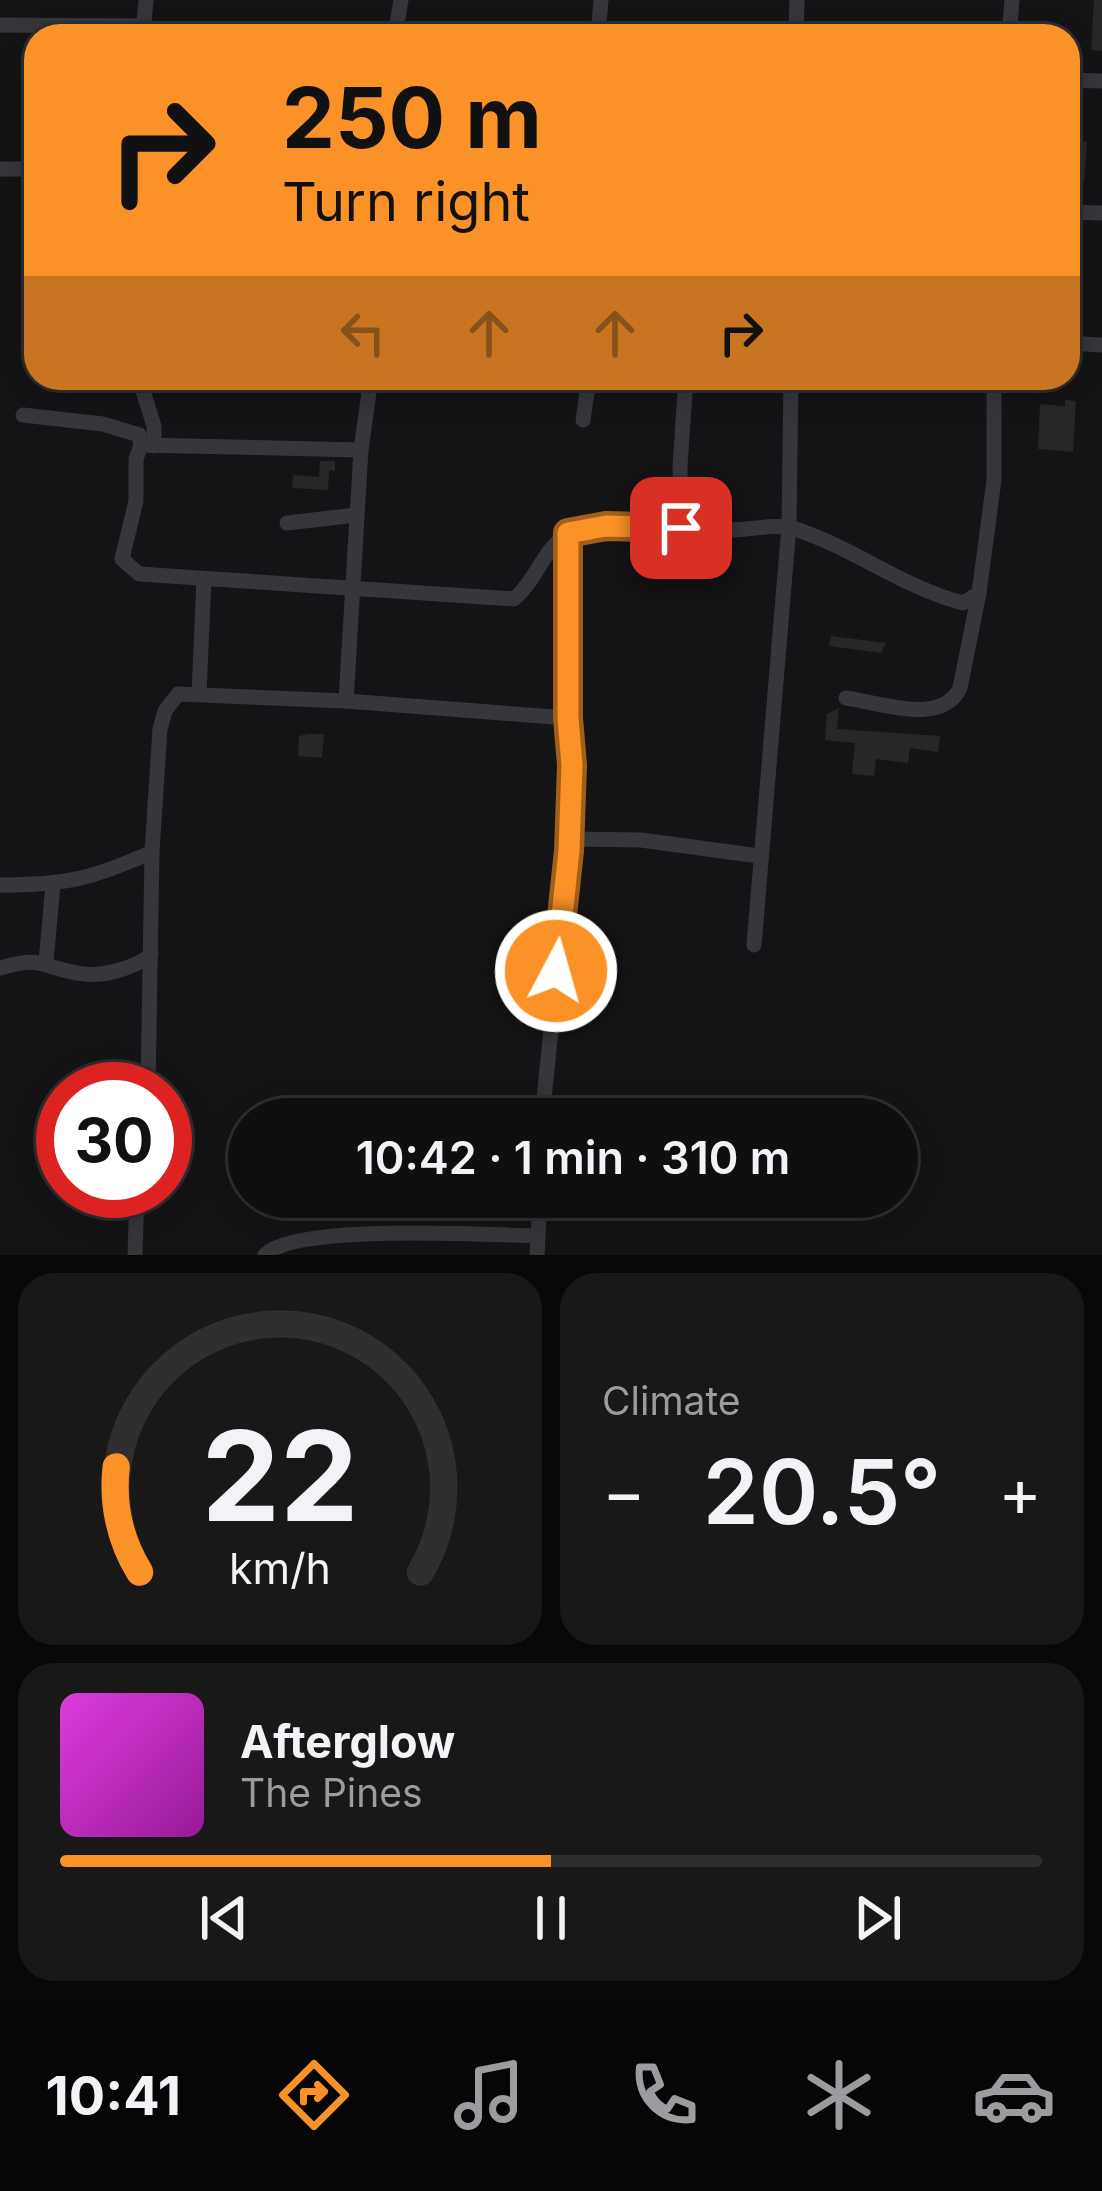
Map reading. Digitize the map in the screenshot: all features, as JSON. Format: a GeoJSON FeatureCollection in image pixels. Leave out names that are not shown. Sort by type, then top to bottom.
{"type":"FeatureCollection","features":[{"type":"Feature","properties":{"kind":"street"},"geometry":{"type":"LineString","coordinates":[[144,390],[154,426],[136,459],[136,501],[122,559],[139,574],[514,599],[531,585],[552,549],[568,533],[606,526],[789,526],[934,596],[964,603],[979,593]]}},
{"type":"Feature","properties":{"kind":"street"},"geometry":{"type":"LineString","coordinates":[[346,701],[356,515],[369,390]]}},
{"type":"Feature","properties":{"kind":"street"},"geometry":{"type":"LineString","coordinates":[[583,420],[587,390]]}},
{"type":"Feature","properties":{"kind":"street"},"geometry":{"type":"LineString","coordinates":[[681,528],[685,390]]}},
{"type":"Feature","properties":{"kind":"street"},"geometry":{"type":"LineString","coordinates":[[754,945],[789,526],[791,390]]}},
{"type":"Feature","properties":{"kind":"street"},"geometry":{"type":"LineString","coordinates":[[846,698],[937,711],[953,702],[960,688],[994,480],[994,390]]}},
{"type":"Feature","properties":{"kind":"street"},"geometry":{"type":"LineString","coordinates":[[23,415],[104,424],[139,435],[147,446]]}},
{"type":"Feature","properties":{"kind":"street"},"geometry":{"type":"LineString","coordinates":[[147,446],[361,450]]}},
{"type":"Feature","properties":{"kind":"street"},"geometry":{"type":"LineString","coordinates":[[287,523],[356,515]]}},
{"type":"Feature","properties":{"kind":"street"},"geometry":{"type":"LineString","coordinates":[[543,1098],[569,839],[568,533]]}},
{"type":"Feature","properties":{"kind":"street"},"geometry":{"type":"LineString","coordinates":[[199,694],[204,579]]}},
{"type":"Feature","properties":{"kind":"street"},"geometry":{"type":"LineString","coordinates":[[149,1062],[152,852],[160,729],[178,694],[568,718]]}},
{"type":"Feature","properties":{"kind":"street"},"geometry":{"type":"LineString","coordinates":[[569,839],[640,840],[759,856]]}},
{"type":"Feature","properties":{"kind":"street"},"geometry":{"type":"LineString","coordinates":[[0,885],[97,877],[152,852]]}},
{"type":"Feature","properties":{"kind":"street"},"geometry":{"type":"LineString","coordinates":[[46,962],[53,884]]}},
{"type":"Feature","properties":{"kind":"street"},"geometry":{"type":"LineString","coordinates":[[0,968],[24,961],[46,962],[78,974],[132,969],[152,955]]}},
{"type":"Feature","properties":{"kind":"street"},"geometry":{"type":"LineString","coordinates":[[135,1255],[136,1218]]}},
{"type":"Feature","properties":{"kind":"street"},"geometry":{"type":"LineString","coordinates":[[537,1255],[539,1218]]}},
{"type":"Feature","properties":{"kind":"street"},"geometry":{"type":"LineString","coordinates":[[265,1255],[277,1244],[357,1234],[538,1236]]}},
{"type":"Feature","properties":{"kind":"building"},"geometry":{"type":"Polygon","coordinates":[[[1094,0],[1102,0],[1102,51],[1091,50],[1094,0]]]}},
{"type":"Feature","properties":{"kind":"building"},"geometry":{"type":"Polygon","coordinates":[[[1080,142],[1087,142],[1084,182],[1080,182],[1080,142]]]}},
{"type":"Feature","properties":{"kind":"building"},"geometry":{"type":"Polygon","coordinates":[[[1065,400],[1076,401],[1073,452],[1038,449],[1040,404],[1065,406],[1065,400]]]}},
{"type":"Feature","properties":{"kind":"building"},"geometry":{"type":"Polygon","coordinates":[[[320,461],[335,461],[335,471],[329,470],[328,490],[292,488],[293,475],[319,477],[320,461]]]}},
{"type":"Feature","properties":{"kind":"building"},"geometry":{"type":"Polygon","coordinates":[[[831,636],[886,643],[881,653],[829,646],[831,636]]]}},
{"type":"Feature","properties":{"kind":"building"},"geometry":{"type":"Polygon","coordinates":[[[839,708],[837,729],[940,736],[938,752],[910,748],[908,763],[876,759],[874,776],[852,774],[855,743],[825,740],[827,714],[839,708]]]}},
{"type":"Feature","properties":{"kind":"building"},"geometry":{"type":"Polygon","coordinates":[[[324,734],[322,758],[298,756],[299,736],[324,734]]]}},
{"type":"Feature","properties":{"kind":"route"},"geometry":{"type":"LineString","coordinates":[[556,971],[569,851],[572,765],[568,533],[606,526],[681,528]]}}]}
